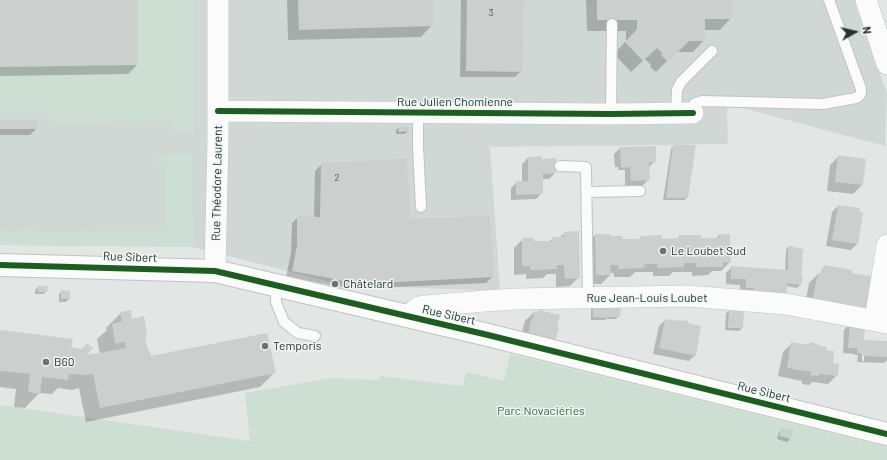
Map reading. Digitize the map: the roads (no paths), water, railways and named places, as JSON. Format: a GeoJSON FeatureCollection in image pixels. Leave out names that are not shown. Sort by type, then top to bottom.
{"type":"FeatureCollection","features":[{"type":"Feature","properties":{"kind":"street","name":"Rue Théodore Laurent"},"geometry":{"type":"LineString","coordinates":[[215,271],[218,111],[218,0]]}},
{"type":"Feature","properties":{"kind":"street"},"geometry":{"type":"LineString","coordinates":[[866,0],[887,64]]}},
{"type":"Feature","properties":{"kind":"street","name":"Rue Julien Chomienne"},"geometry":{"type":"LineString","coordinates":[[218,111],[611,114],[684,113]]}},
{"type":"Feature","properties":{"kind":"street"},"geometry":{"type":"LineString","coordinates":[[881,321],[887,245]]}},
{"type":"Feature","properties":{"kind":"street","name":"Rue Sibert"},"geometry":{"type":"LineString","coordinates":[[0,265],[215,271],[488,335],[887,434]]}},
{"type":"Feature","properties":{"kind":"street","name":"Rue Jean-Louis Loubet"},"geometry":{"type":"LineString","coordinates":[[411,317],[415,310],[426,306],[516,299],[688,296],[786,304],[881,321]]}},
{"type":"Feature","properties":{"kind":"lane"},"geometry":{"type":"LineString","coordinates":[[712,51],[681,82],[677,90],[684,113],[694,104],[702,101],[823,104],[856,98],[861,93],[861,89],[829,0]]}},
{"type":"Feature","properties":{"kind":"lane"},"geometry":{"type":"LineString","coordinates":[[611,114],[612,24]]}},
{"type":"Feature","properties":{"kind":"lane"},"geometry":{"type":"LineString","coordinates":[[418,113],[421,207]]}},
{"type":"Feature","properties":{"kind":"lane"},"geometry":{"type":"LineString","coordinates":[[560,166],[586,167],[588,298]]}},
{"type":"Feature","properties":{"kind":"lane"},"geometry":{"type":"LineString","coordinates":[[587,192],[640,191]]}},
{"type":"Feature","properties":{"kind":"lane"},"geometry":{"type":"LineString","coordinates":[[277,285],[276,302],[284,322],[298,333],[315,336]]}},
{"type":"Feature","properties":{"kind":"place","name":"Le Loubet Sud"},"geometry":{"type":"Point","coordinates":[663,251]}},
{"type":"Feature","properties":{"kind":"place","name":"Châtelard"},"geometry":{"type":"Point","coordinates":[335,284]}},
{"type":"Feature","properties":{"kind":"place","name":"Temporis"},"geometry":{"type":"Point","coordinates":[265,346]}},
{"type":"Feature","properties":{"kind":"place","name":"B60"},"geometry":{"type":"Point","coordinates":[46,362]}},
{"type":"Feature","properties":{"kind":"park label","name":"Parc Novaciéries"},"geometry":{"type":"Point","coordinates":[541,411]}}]}
